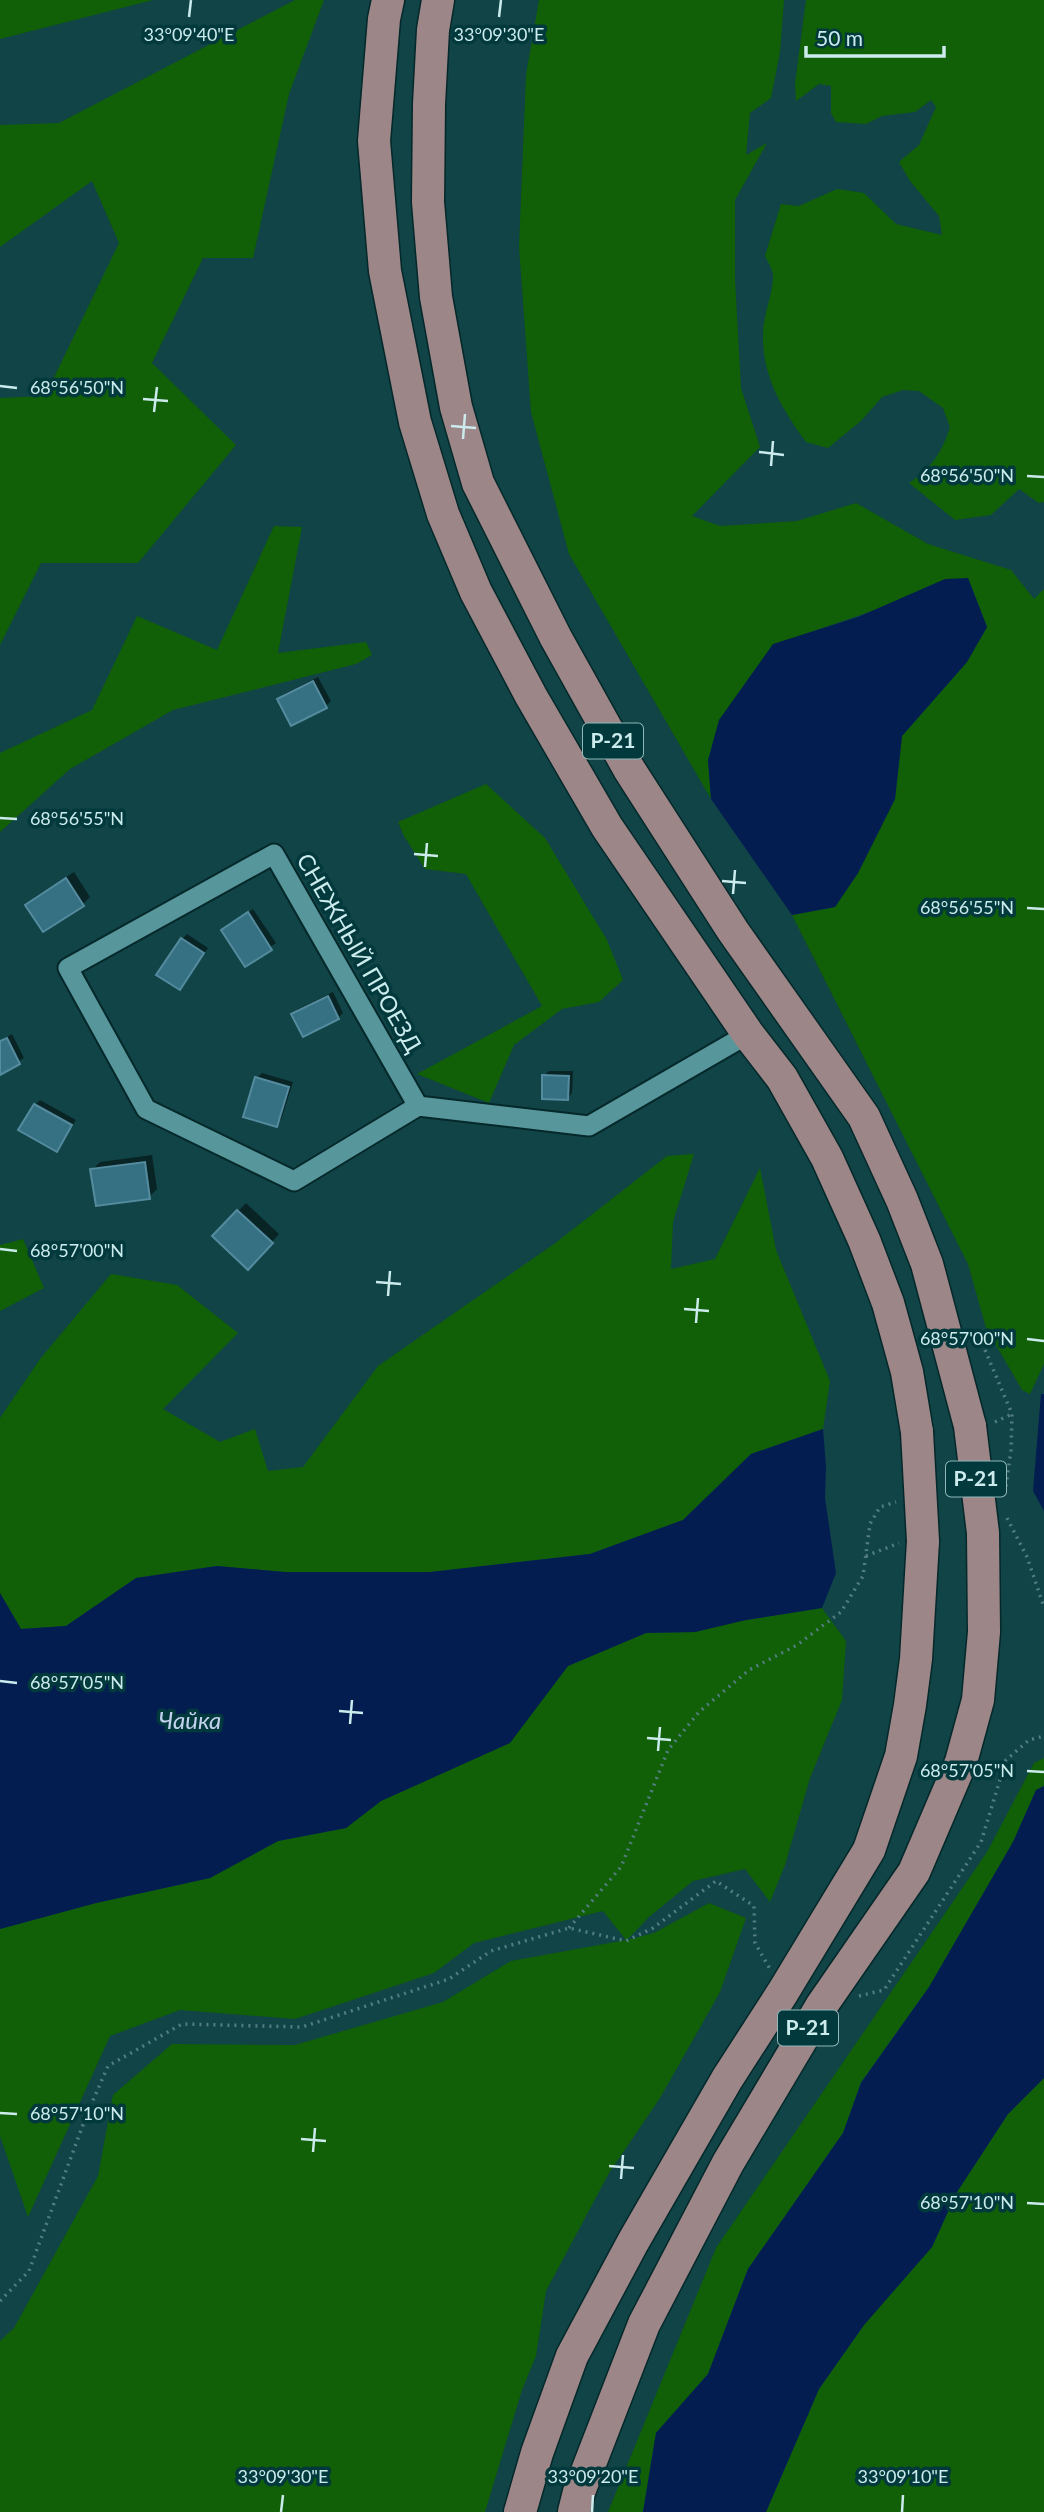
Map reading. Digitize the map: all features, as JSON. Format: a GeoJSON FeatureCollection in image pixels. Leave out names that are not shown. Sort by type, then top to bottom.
{"type":"FeatureCollection","features":[{"type":"Feature","properties":{"kind":"main road","name":"Р-21"},"geometry":{"type":"LineString","coordinates":[[388,0],[384,19],[374,141],[385,271],[415,422],[443,514],[476,592],[531,696],[607,827],[748,1034],[782,1078],[827,1158],[864,1240],[888,1303],[907,1372],[917,1432],[923,1537],[916,1659],[901,1756],[869,1850],[727,2079],[633,2242],[572,2356],[537,2453],[520,2512]]}},
{"type":"Feature","properties":{"kind":"main road","name":"Р-21"},"geometry":{"type":"LineString","coordinates":[[438,0],[432,30],[428,202],[436,297],[456,407],[478,483],[556,638],[629,769],[733,931],[864,1117],[902,1200],[927,1264],[993,1521],[978,1700],[961,1762],[914,1872],[822,2005],[728,2163],[644,2324],[579,2492],[574,2512]]}},
{"type":"Feature","properties":{"kind":"street","name":"СНЕЖНЫЙ ПРОЕЗД"},"geometry":{"type":"LineString","coordinates":[[274,854],[418,1106],[294,1181],[146,1109],[68,968],[274,854]]}},
{"type":"Feature","properties":{"kind":"street"},"geometry":{"type":"LineString","coordinates":[[418,1106],[589,1126],[748,1034]]}},
{"type":"Feature","properties":{"kind":"path"},"geometry":{"type":"LineString","coordinates":[[985,1350],[1012,1414],[1011,1450],[1004,1497]]}},
{"type":"Feature","properties":{"kind":"path"},"geometry":{"type":"LineString","coordinates":[[569,1928],[621,1867],[668,1750],[699,1712],[749,1670],[797,1645],[841,1612],[863,1576],[870,1524],[880,1507],[903,1501]]}},
{"type":"Feature","properties":{"kind":"path"},"geometry":{"type":"LineString","coordinates":[[993,1521],[1027,1557],[1044,1607]]}},
{"type":"Feature","properties":{"kind":"path"},"geometry":{"type":"LineString","coordinates":[[866,1556],[923,1537]]}},
{"type":"Feature","properties":{"kind":"path"},"geometry":{"type":"LineString","coordinates":[[822,2005],[884,1990],[981,1842],[1006,1760],[1029,1740],[1044,1736]]}},
{"type":"Feature","properties":{"kind":"path"},"geometry":{"type":"LineString","coordinates":[[0,2301],[29,2271],[86,2114],[108,2066],[182,2024],[302,2027],[449,1979],[491,1951],[569,1928],[626,1941],[653,1928],[716,1881],[754,1906],[755,1943],[783,1992]]}},
{"type":"Feature","properties":{"kind":"green space"},"geometry":{"type":"Polygon","coordinates":[[[0,0],[153,0],[0,39],[0,0]]]}},
{"type":"Feature","properties":{"kind":"green space"},"geometry":{"type":"Polygon","coordinates":[[[295,0],[324,0],[289,94],[253,258],[203,258],[152,363],[236,445],[138,563],[41,563],[0,645],[0,398],[45,396],[119,243],[92,181],[0,247],[0,125],[59,123],[295,0]]]}},
{"type":"Feature","properties":{"kind":"green space"},"geometry":{"type":"Polygon","coordinates":[[[539,0],[784,0],[780,52],[771,98],[750,113],[746,155],[767,143],[735,200],[735,279],[741,388],[760,447],[692,516],[720,526],[797,521],[856,503],[928,544],[1011,570],[1034,599],[1044,589],[1044,1364],[1030,1394],[1022,1390],[986,1328],[968,1264],[792,915],[835,907],[858,873],[895,799],[902,736],[967,662],[987,627],[968,578],[773,645],[708,760],[711,799],[569,554],[531,412],[519,247],[526,75],[539,0]]]}},
{"type":"Feature","properties":{"kind":"green space"},"geometry":{"type":"Polygon","coordinates":[[[806,0],[1044,0],[1044,502],[1039,503],[1019,489],[991,515],[955,520],[909,483],[935,459],[950,427],[943,408],[919,391],[903,390],[882,397],[861,421],[828,448],[806,442],[775,391],[764,349],[763,327],[773,276],[765,256],[781,204],[799,206],[837,189],[864,193],[896,224],[942,235],[939,216],[910,181],[899,162],[919,145],[936,107],[931,100],[915,112],[882,116],[866,124],[836,122],[831,113],[831,86],[819,84],[796,101],[795,84],[806,0]]]}},
{"type":"Feature","properties":{"kind":"green space"},"geometry":{"type":"Polygon","coordinates":[[[274,526],[302,527],[278,653],[366,642],[372,655],[356,664],[173,710],[70,769],[0,832],[0,753],[92,710],[137,616],[217,650],[274,526]]]}},
{"type":"Feature","properties":{"kind":"green space"},"geometry":{"type":"Polygon","coordinates":[[[486,784],[545,838],[607,940],[623,980],[599,1002],[562,1009],[514,1045],[489,1103],[417,1074],[542,1006],[466,874],[425,869],[398,822],[486,784]]]}},
{"type":"Feature","properties":{"kind":"green space"},"geometry":{"type":"Polygon","coordinates":[[[694,1154],[673,1222],[671,1269],[715,1259],[760,1168],[776,1250],[830,1381],[823,1429],[751,1454],[683,1520],[590,1554],[430,1572],[285,1572],[217,1566],[136,1578],[66,1626],[21,1629],[0,1593],[0,1418],[40,1359],[111,1274],[177,1285],[238,1333],[163,1409],[220,1442],[255,1429],[268,1471],[303,1467],[378,1366],[554,1244],[667,1156],[694,1154]]]}},
{"type":"Feature","properties":{"kind":"green space"},"geometry":{"type":"Polygon","coordinates":[[[23,1239],[44,1288],[0,1311],[0,1245],[23,1239]]]}},
{"type":"Feature","properties":{"kind":"green space"},"geometry":{"type":"Polygon","coordinates":[[[822,1608],[846,1641],[842,1700],[810,1778],[785,1865],[770,1902],[745,1869],[693,1881],[649,1917],[627,1940],[654,1933],[709,1903],[746,1918],[720,1992],[660,2098],[609,2173],[546,2291],[536,2356],[522,2390],[485,2512],[0,2512],[0,2341],[14,2328],[98,2176],[113,2095],[172,2044],[295,2045],[443,2002],[511,1961],[626,1940],[603,1911],[474,1943],[434,1973],[295,2019],[180,2010],[110,2036],[28,2217],[0,2136],[0,1929],[96,1903],[210,1878],[278,1841],[346,1828],[381,1801],[509,1743],[568,1666],[646,1633],[695,1632],[740,1621],[822,1608]]]}},
{"type":"Feature","properties":{"kind":"green space"},"geometry":{"type":"Polygon","coordinates":[[[1044,1758],[1044,1786],[1036,1790],[1013,1842],[929,1987],[861,2082],[843,2133],[748,2269],[708,2374],[656,2433],[643,2512],[608,2512],[716,2248],[987,1852],[1034,1763],[1044,1758]]]}},
{"type":"Feature","properties":{"kind":"green space"},"geometry":{"type":"Polygon","coordinates":[[[1044,2078],[1044,2512],[766,2512],[819,2389],[864,2325],[932,2247],[957,2192],[1008,2114],[1044,2078]]]}},
{"type":"Feature","properties":{"kind":"water"},"geometry":{"type":"Polygon","coordinates":[[[968,578],[987,627],[967,662],[902,736],[895,799],[858,873],[835,907],[792,915],[711,799],[708,760],[719,720],[773,644],[858,617],[945,579],[968,578]]]}},
{"type":"Feature","properties":{"kind":"water"},"geometry":{"type":"Polygon","coordinates":[[[1041,1394],[1044,1394],[1044,1511],[1033,1491],[1041,1394]]]}},
{"type":"Feature","properties":{"kind":"water","name":"Чайка"},"geometry":{"type":"Polygon","coordinates":[[[823,1429],[825,1498],[836,1573],[822,1608],[746,1620],[695,1632],[646,1633],[568,1666],[510,1743],[381,1801],[346,1828],[278,1841],[210,1878],[96,1903],[0,1929],[0,1593],[21,1629],[66,1626],[136,1578],[217,1566],[285,1572],[430,1572],[590,1554],[683,1520],[751,1454],[823,1429]]]}},
{"type":"Feature","properties":{"kind":"water"},"geometry":{"type":"Polygon","coordinates":[[[1044,1786],[1044,2078],[1008,2114],[957,2192],[932,2247],[864,2325],[819,2389],[766,2512],[643,2512],[656,2433],[708,2374],[748,2269],[843,2133],[861,2083],[929,1987],[1013,1842],[1036,1790],[1044,1786]]]}},
{"type":"Feature","properties":{"kind":"building"},"geometry":{"type":"Polygon","coordinates":[[[313,681],[327,708],[291,726],[277,699],[313,681]]]}},
{"type":"Feature","properties":{"kind":"building"},"geometry":{"type":"Polygon","coordinates":[[[66,878],[84,906],[43,932],[25,905],[66,878]]]}},
{"type":"Feature","properties":{"kind":"building"},"geometry":{"type":"Polygon","coordinates":[[[248,912],[272,950],[245,967],[221,930],[248,912]]]}},
{"type":"Feature","properties":{"kind":"building"},"geometry":{"type":"Polygon","coordinates":[[[181,938],[204,953],[180,990],[156,975],[181,938]]]}},
{"type":"Feature","properties":{"kind":"building"},"geometry":{"type":"Polygon","coordinates":[[[328,996],[339,1019],[303,1037],[291,1014],[328,996]]]}},
{"type":"Feature","properties":{"kind":"building"},"geometry":{"type":"Polygon","coordinates":[[[7,1038],[20,1064],[0,1075],[0,1041],[7,1038]]]}},
{"type":"Feature","properties":{"kind":"building"},"geometry":{"type":"Polygon","coordinates":[[[542,1075],[569,1076],[568,1100],[542,1099],[542,1075]]]}},
{"type":"Feature","properties":{"kind":"building"},"geometry":{"type":"Polygon","coordinates":[[[255,1077],[289,1087],[277,1127],[243,1117],[255,1077]]]}},
{"type":"Feature","properties":{"kind":"building"},"geometry":{"type":"Polygon","coordinates":[[[34,1104],[72,1125],[57,1152],[18,1130],[34,1104]]]}},
{"type":"Feature","properties":{"kind":"building"},"geometry":{"type":"Polygon","coordinates":[[[145,1162],[150,1199],[96,1206],[90,1169],[145,1162]]]}},
{"type":"Feature","properties":{"kind":"building"},"geometry":{"type":"Polygon","coordinates":[[[237,1210],[273,1243],[248,1270],[212,1236],[237,1210]]]}}]}
